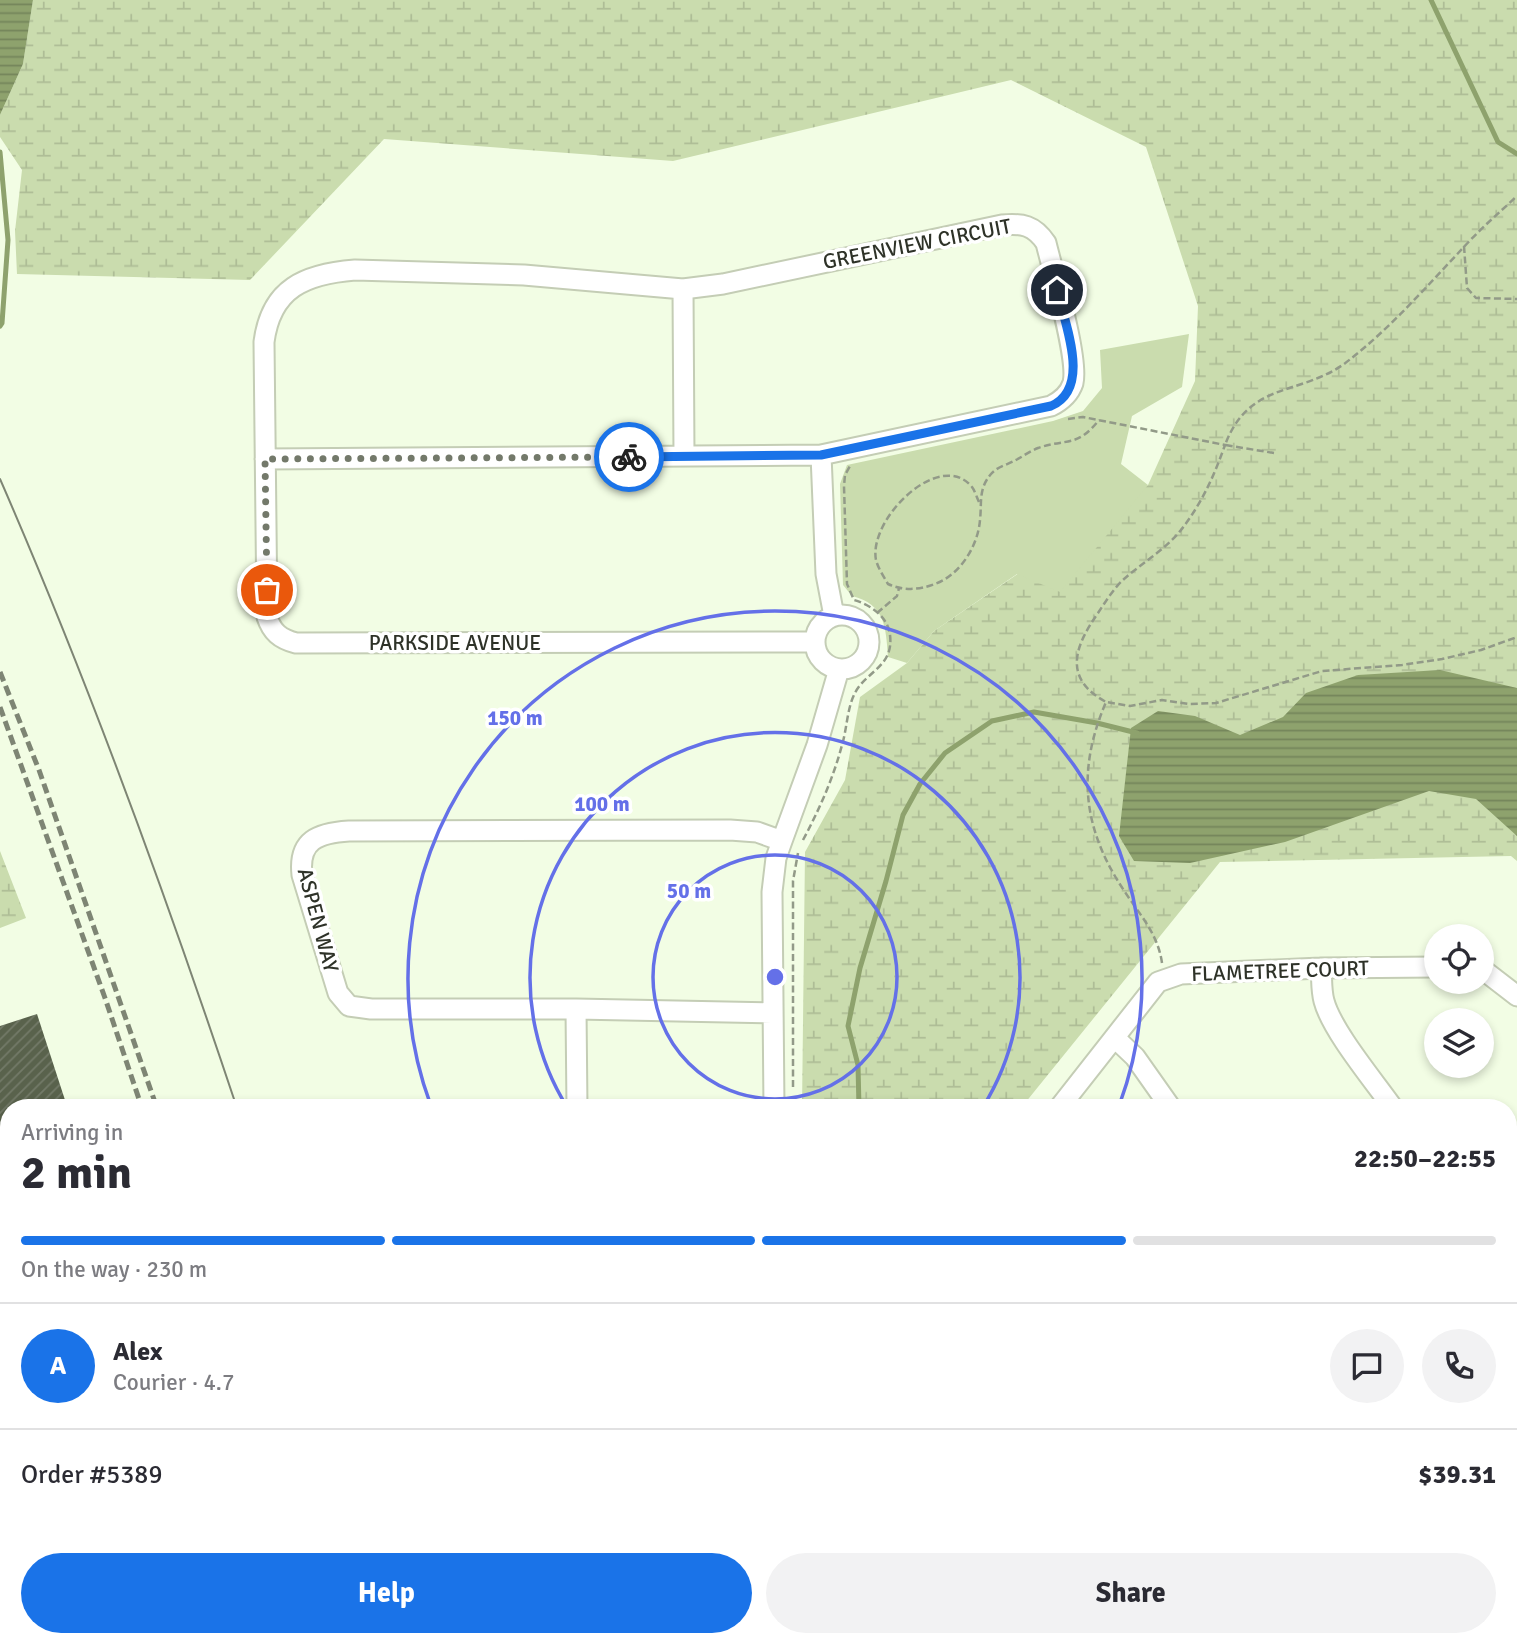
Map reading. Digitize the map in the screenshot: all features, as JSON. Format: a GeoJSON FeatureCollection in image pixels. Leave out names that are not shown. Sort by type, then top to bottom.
{"type":"FeatureCollection","features":[{"type":"Feature","properties":{"kind":"street","name":"GREENVIEW CIRCUIT"},"geometry":{"type":"LineString","coordinates":[[1026,224],[1041,234],[1046,243],[1073,362],[1072,386],[1067,396],[1051,406],[821,455],[265,459],[266,323],[282,296],[312,277],[355,270],[464,272],[683,289],[723,284],[1002,225],[1026,224]]}},
{"type":"Feature","properties":{"kind":"street"},"geometry":{"type":"LineString","coordinates":[[683,289],[684,456]]}},
{"type":"Feature","properties":{"kind":"street"},"geometry":{"type":"LineString","coordinates":[[821,455],[826,574],[834,616]]}},
{"type":"Feature","properties":{"kind":"street","name":"PARKSIDE AVENUE"},"geometry":{"type":"LineString","coordinates":[[265,459],[267,617],[270,626],[284,640],[296,643],[815,642]]}},
{"type":"Feature","properties":{"kind":"street"},"geometry":{"type":"LineString","coordinates":[[843,615],[859,621],[869,636],[867,653],[863,660],[856,666],[839,669],[821,660],[816,652],[815,642],[820,626],[834,616],[843,615]]}},
{"type":"Feature","properties":{"kind":"street"},"geometry":{"type":"LineString","coordinates":[[774,1099],[772,892],[776,858],[817,745],[839,669]]}},
{"type":"Feature","properties":{"kind":"street","name":"ASPEN WAY"},"geometry":{"type":"LineString","coordinates":[[772,1013],[371,1009],[349,1006],[338,993],[302,875],[302,853],[307,844],[316,837],[328,832],[349,831],[730,830],[757,832],[782,841]]}},
{"type":"Feature","properties":{"kind":"street","name":"FLAMETREE COURT"},"geometry":{"type":"LineString","coordinates":[[1066,1099],[1158,982],[1181,974],[1424,967]]}},
{"type":"Feature","properties":{"kind":"street"},"geometry":{"type":"LineString","coordinates":[[1321,968],[1322,990],[1329,1013],[1387,1099]]}},
{"type":"Feature","properties":{"kind":"street"},"geometry":{"type":"LineString","coordinates":[[1494,978],[1517,996]]}},
{"type":"Feature","properties":{"kind":"street"},"geometry":{"type":"LineString","coordinates":[[576,1009],[577,1099]]}},
{"type":"Feature","properties":{"kind":"street"},"geometry":{"type":"LineString","coordinates":[[1115,1038],[1135,1057],[1165,1099]]}},
{"type":"Feature","properties":{"kind":"path"},"geometry":{"type":"LineString","coordinates":[[1517,196],[1344,364],[1247,408],[1232,427],[1211,484],[1180,531],[1122,581],[1083,635],[1077,659],[1080,678],[1090,694],[1105,702],[1130,706],[1162,700],[1189,704],[1216,703],[1322,671],[1442,659],[1481,650],[1517,637]]}},
{"type":"Feature","properties":{"kind":"path"},"geometry":{"type":"LineString","coordinates":[[1464,246],[1467,288],[1476,298],[1517,299]]}},
{"type":"Feature","properties":{"kind":"path"},"geometry":{"type":"LineString","coordinates":[[1061,420],[1083,417],[1274,453]]}},
{"type":"Feature","properties":{"kind":"path"},"geometry":{"type":"LineString","coordinates":[[979,502],[971,486],[953,477],[929,481],[912,489],[895,506],[876,543],[876,559],[888,584],[899,589],[923,588],[940,582],[958,569],[967,558],[976,537],[980,520],[979,502],[986,482],[998,468],[1038,448],[1082,438],[1099,420]]}},
{"type":"Feature","properties":{"kind":"path"},"geometry":{"type":"LineString","coordinates":[[793,1094],[793,881],[799,849],[821,807],[842,747],[855,693],[878,670],[889,649],[890,635],[885,621],[870,606],[854,600],[847,584],[844,486],[845,475],[850,466]]}},
{"type":"Feature","properties":{"kind":"path"},"geometry":{"type":"LineString","coordinates":[[877,613],[897,596],[899,589]]}},
{"type":"Feature","properties":{"kind":"path"},"geometry":{"type":"LineString","coordinates":[[1105,702],[1097,723],[1089,768],[1087,798],[1094,832],[1107,863],[1149,924],[1161,954],[1164,980]]}},
{"type":"Feature","properties":{"kind":"green space"},"geometry":{"type":"Polygon","coordinates":[[[33,0],[1517,0],[1517,861],[1511,856],[1220,862],[1028,1099],[802,1099],[805,852],[845,780],[860,697],[907,663],[934,631],[1148,485],[1195,381],[1198,306],[1146,147],[1011,80],[673,161],[384,139],[250,280],[17,274],[15,231],[22,170],[0,137],[0,115],[23,64],[33,0]]]}},
{"type":"Feature","properties":{"kind":"green space"},"geometry":{"type":"Polygon","coordinates":[[[1189,334],[1182,387],[1132,416],[1121,464],[1148,485],[1060,592],[1017,574],[934,631],[907,663],[888,657],[882,618],[871,605],[852,596],[843,585],[840,484],[847,465],[1053,421],[1083,411],[1102,388],[1100,350],[1189,334]]]}},
{"type":"Feature","properties":{"kind":"green space"},"geometry":{"type":"Polygon","coordinates":[[[0,851],[26,918],[0,928],[0,851]]]}},
{"type":"Feature","properties":{"kind":"shaded area"},"geometry":{"type":"Polygon","coordinates":[[[0,0],[33,0],[23,64],[0,115],[0,0]]]}},
{"type":"Feature","properties":{"kind":"shaded area"},"geometry":{"type":"Polygon","coordinates":[[[1440,670],[1517,688],[1517,836],[1476,799],[1429,791],[1285,842],[1190,863],[1134,861],[1119,836],[1131,728],[1158,711],[1195,716],[1240,735],[1283,717],[1306,693],[1358,675],[1440,670]]]}},
{"type":"Feature","properties":{"kind":"building"},"geometry":{"type":"Polygon","coordinates":[[[37,1014],[65,1099],[0,1099],[0,1026],[37,1014]]]}},
{"type":"Feature","properties":{"kind":"waterway"},"geometry":{"type":"LineString","coordinates":[[1431,0],[1498,142],[1517,154]]}},
{"type":"Feature","properties":{"kind":"waterway"},"geometry":{"type":"LineString","coordinates":[[0,152],[8,240],[0,326]]}},
{"type":"Feature","properties":{"kind":"waterway"},"geometry":{"type":"LineString","coordinates":[[859,1099],[858,1065],[848,1026],[860,968],[903,815],[920,784],[945,753],[992,721],[1034,712],[1137,733]]}},
{"type":"Feature","properties":{"kind":"tram line"},"geometry":{"type":"LineString","coordinates":[[0,479],[65,634],[126,791],[234,1099]]}},
{"type":"Feature","properties":{"kind":"railway"},"geometry":{"type":"LineString","coordinates":[[0,672],[39,770],[154,1099]]}},
{"type":"Feature","properties":{"kind":"railway"},"geometry":{"type":"LineString","coordinates":[[0,707],[139,1099]]}},
{"type":"Feature","properties":{"kind":"way so far"},"geometry":{"type":"LineString","coordinates":[[267,590],[265,459],[629,457]]}},
{"type":"Feature","properties":{"kind":"route"},"geometry":{"type":"LineString","coordinates":[[629,457],[821,455],[1051,406],[1067,396],[1074,376],[1057,290]]}}]}
